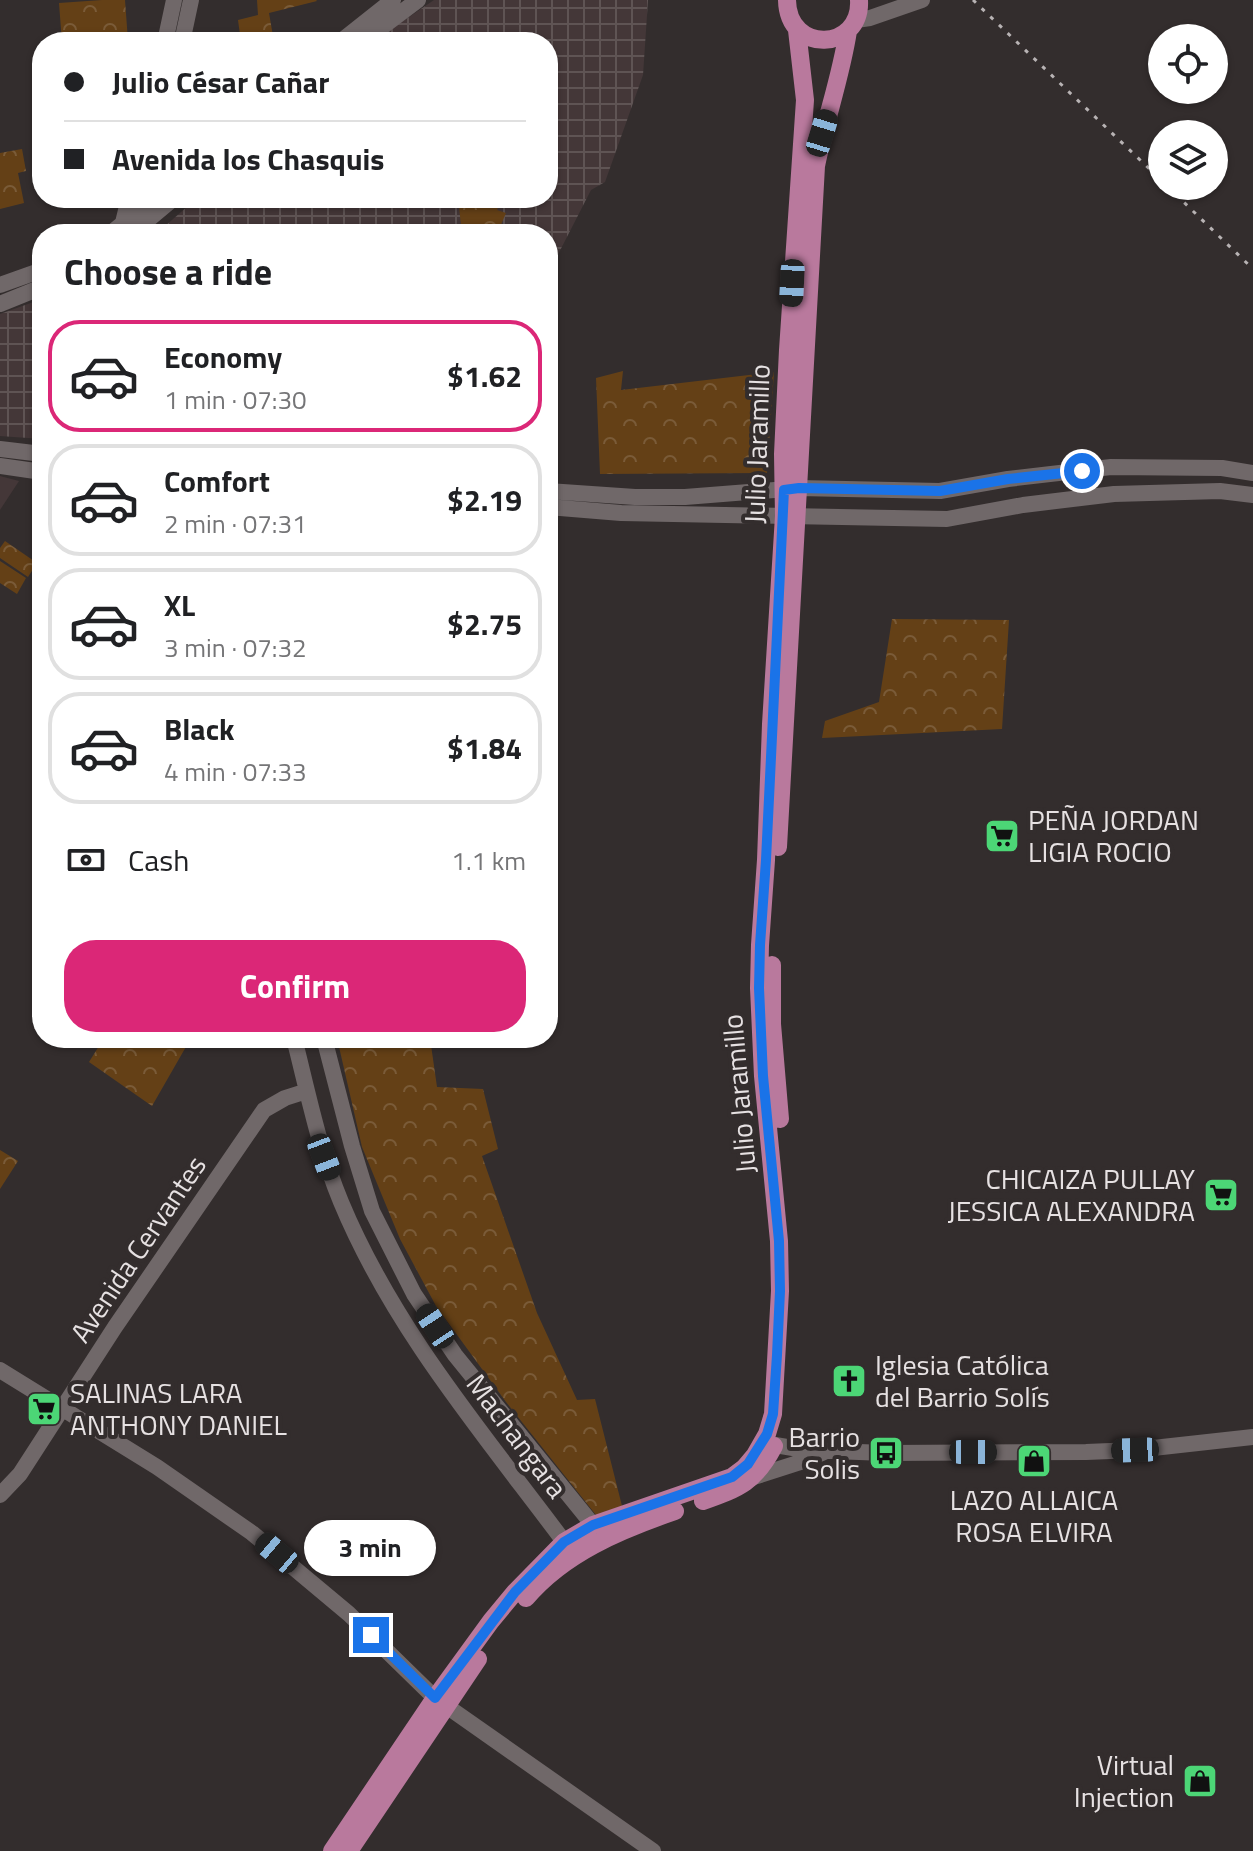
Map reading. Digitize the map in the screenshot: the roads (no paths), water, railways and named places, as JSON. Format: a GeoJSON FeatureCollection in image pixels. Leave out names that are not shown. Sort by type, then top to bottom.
{"type":"FeatureCollection","features":[{"type":"Feature","properties":{"kind":"main road","name":"Julio Jaramillo"},"geometry":{"type":"LineString","coordinates":[[349,1851],[441,1703],[515,1592],[569,1549],[598,1533],[749,1472],[767,1446],[773,1414],[780,1291],[779,1241],[763,1076],[759,988],[771,724],[816,166],[822,133],[859,0]]}},
{"type":"Feature","properties":{"kind":"main road","name":"Julio Jaramillo"},"geometry":{"type":"LineString","coordinates":[[786,1],[789,17],[797,30],[805,100],[783,454],[792,489]]}},
{"type":"Feature","properties":{"kind":"main road"},"geometry":{"type":"LineString","coordinates":[[797,30],[808,38],[822,41],[836,38],[852,26]]}},
{"type":"Feature","properties":{"kind":"main road","name":"Julio Jaramillo"},"geometry":{"type":"LineString","coordinates":[[332,1851],[441,1703]]}},
{"type":"Feature","properties":{"kind":"street"},"geometry":{"type":"LineString","coordinates":[[167,32],[174,0]]}},
{"type":"Feature","properties":{"kind":"street"},"geometry":{"type":"LineString","coordinates":[[184,32],[191,0]]}},
{"type":"Feature","properties":{"kind":"street"},"geometry":{"type":"LineString","coordinates":[[353,32],[393,0]]}},
{"type":"Feature","properties":{"kind":"street"},"geometry":{"type":"LineString","coordinates":[[375,32],[418,0]]}},
{"type":"Feature","properties":{"kind":"street"},"geometry":{"type":"LineString","coordinates":[[852,26],[922,0]]}},
{"type":"Feature","properties":{"kind":"street"},"geometry":{"type":"LineString","coordinates":[[130,224],[147,208]]}},
{"type":"Feature","properties":{"kind":"street"},"geometry":{"type":"LineString","coordinates":[[0,285],[32,274]]}},
{"type":"Feature","properties":{"kind":"street"},"geometry":{"type":"LineString","coordinates":[[0,304],[32,291]]}},
{"type":"Feature","properties":{"kind":"street"},"geometry":{"type":"LineString","coordinates":[[0,449],[32,453]]}},
{"type":"Feature","properties":{"kind":"street"},"geometry":{"type":"LineString","coordinates":[[0,466],[32,471]]}},
{"type":"Feature","properties":{"kind":"street"},"geometry":{"type":"LineString","coordinates":[[558,492],[685,497],[792,489],[940,491],[1008,479],[1111,467],[1222,468],[1253,473]]}},
{"type":"Feature","properties":{"kind":"street"},"geometry":{"type":"LineString","coordinates":[[558,508],[621,513],[947,519],[1023,505],[1114,494],[1220,491],[1253,495]]}},
{"type":"Feature","properties":{"kind":"street","name":"Machangara"},"geometry":{"type":"LineString","coordinates":[[296,1048],[324,1157],[341,1202],[389,1299],[479,1433],[569,1549]]}},
{"type":"Feature","properties":{"kind":"street","name":"Machangara"},"geometry":{"type":"LineString","coordinates":[[327,1048],[372,1211],[414,1294],[455,1355],[598,1533]]}},
{"type":"Feature","properties":{"kind":"street","name":"Avenida Cervantes"},"geometry":{"type":"LineString","coordinates":[[0,1495],[20,1474],[115,1327],[264,1110],[285,1098],[307,1091]]}},
{"type":"Feature","properties":{"kind":"street"},"geometry":{"type":"LineString","coordinates":[[0,1370],[157,1467],[252,1533],[349,1614],[441,1703],[653,1851]]}},
{"type":"Feature","properties":{"kind":"street"},"geometry":{"type":"LineString","coordinates":[[767,1446],[826,1451],[1098,1452],[1253,1437]]}},
{"type":"Feature","properties":{"kind":"street"},"geometry":{"type":"LineString","coordinates":[[749,1472],[807,1460],[826,1451]]}},
{"type":"Feature","properties":{"kind":"railway"},"geometry":{"type":"LineString","coordinates":[[973,0],[1148,168]]}},
{"type":"Feature","properties":{"kind":"railway"},"geometry":{"type":"LineString","coordinates":[[1182,200],[1253,269]]}},
{"type":"Feature","properties":{"kind":"place","name":"PEÑA JORDAN LIGIA ROCIO"},"geometry":{"type":"Point","coordinates":[1002,836]}},
{"type":"Feature","properties":{"kind":"place","name":"CHICAIZA PULLAY JESSICA ALEXANDRA"},"geometry":{"type":"Point","coordinates":[1221,1195]}},
{"type":"Feature","properties":{"kind":"place","name":"Iglesia Católica del Barrio Solís"},"geometry":{"type":"Point","coordinates":[849,1381]}},
{"type":"Feature","properties":{"kind":"place","name":"SALINAS LARA ANTHONY DANIEL"},"geometry":{"type":"Point","coordinates":[44,1409]}},
{"type":"Feature","properties":{"kind":"place","name":"Barrio Solis"},"geometry":{"type":"Point","coordinates":[886,1453]}},
{"type":"Feature","properties":{"kind":"place","name":"LAZO ALLAICA ROSA ELVIRA"},"geometry":{"type":"Point","coordinates":[1034,1461]}},
{"type":"Feature","properties":{"kind":"place","name":"Virtual Injection"},"geometry":{"type":"Point","coordinates":[1200,1781]}}]}
